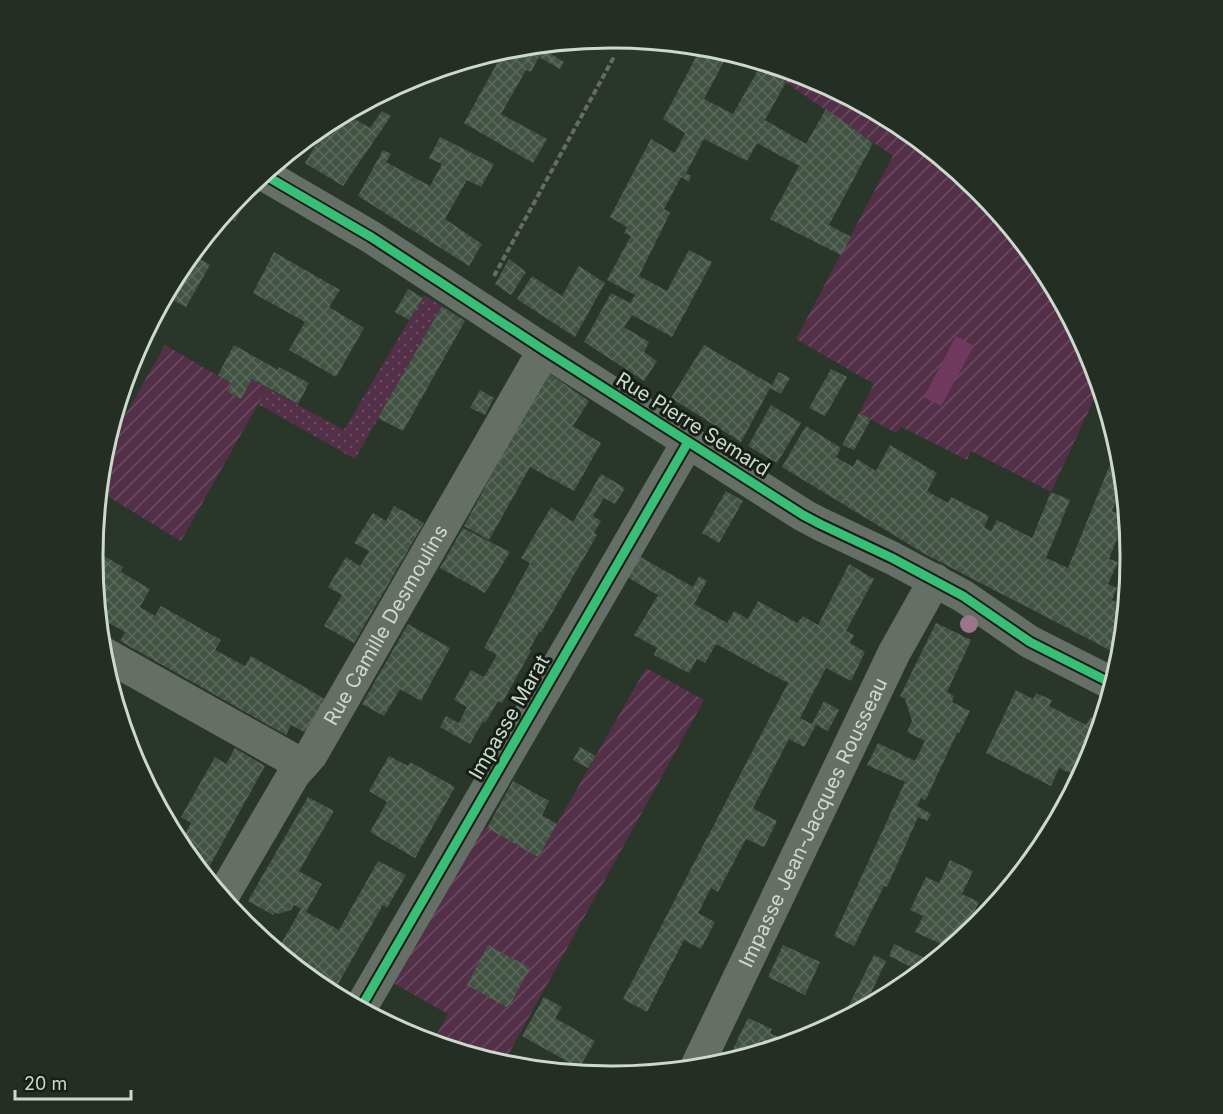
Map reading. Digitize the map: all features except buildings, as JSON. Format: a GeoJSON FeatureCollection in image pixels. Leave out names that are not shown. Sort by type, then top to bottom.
{"type":"FeatureCollection","features":[{"type":"Feature","properties":{"kind":"street","name":"Rue Pierre Semard"},"geometry":{"type":"LineString","coordinates":[[271,178],[371,237],[544,350],[820,524],[935,580],[963,596],[1030,642],[1105,680]]}},
{"type":"Feature","properties":{"kind":"street","name":"Rue Camille Desmoulins"},"geometry":{"type":"LineString","coordinates":[[226,890],[294,774],[311,755],[544,350]]}},
{"type":"Feature","properties":{"kind":"street","name":"Impasse Marat"},"geometry":{"type":"LineString","coordinates":[[364,1002],[688,442]]}},
{"type":"Feature","properties":{"kind":"street","name":"Impasse Jean-Jacques Rousseau"},"geometry":{"type":"LineString","coordinates":[[701,1058],[894,653],[935,580]]}},
{"type":"Feature","properties":{"kind":"street"},"geometry":{"type":"LineString","coordinates":[[113,659],[302,765]]}},
{"type":"Feature","properties":{"kind":"path"},"geometry":{"type":"LineString","coordinates":[[478,306],[615,55]]}},
{"type":"Feature","properties":{"kind":"shaded area"},"geometry":{"type":"Polygon","coordinates":[[[775,75],[837,100],[866,116],[921,153],[947,174],[994,221],[1035,274],[1068,332],[1095,398],[1051,492],[971,451],[967,460],[901,427],[896,433],[859,413],[874,384],[796,339],[893,156],[775,75]]]}},
{"type":"Feature","properties":{"kind":"shaded area"},"geometry":{"type":"Polygon","coordinates":[[[424,295],[442,306],[355,459],[258,404],[267,388],[344,430],[424,295]]]}},
{"type":"Feature","properties":{"kind":"shaded area"},"geometry":{"type":"Polygon","coordinates":[[[956,336],[974,346],[941,406],[924,397],[956,336]]]}},
{"type":"Feature","properties":{"kind":"shaded area"},"geometry":{"type":"Polygon","coordinates":[[[165,345],[232,384],[228,391],[241,399],[252,379],[267,388],[181,541],[107,496],[120,423],[165,345]]]}},
{"type":"Feature","properties":{"kind":"shaded area"},"geometry":{"type":"Polygon","coordinates":[[[646,668],[704,700],[508,1055],[480,1049],[437,1035],[448,1014],[386,979],[477,822],[538,857],[646,668]]]}},
{"type":"Feature","properties":{"kind":"cycle path"},"geometry":{"type":"LineString","coordinates":[[271,179],[371,237],[803,515],[892,558],[963,596],[1030,642],[1105,680]]}},
{"type":"Feature","properties":{"kind":"cycle path"},"geometry":{"type":"LineString","coordinates":[[364,1002],[688,442]]}}]}
